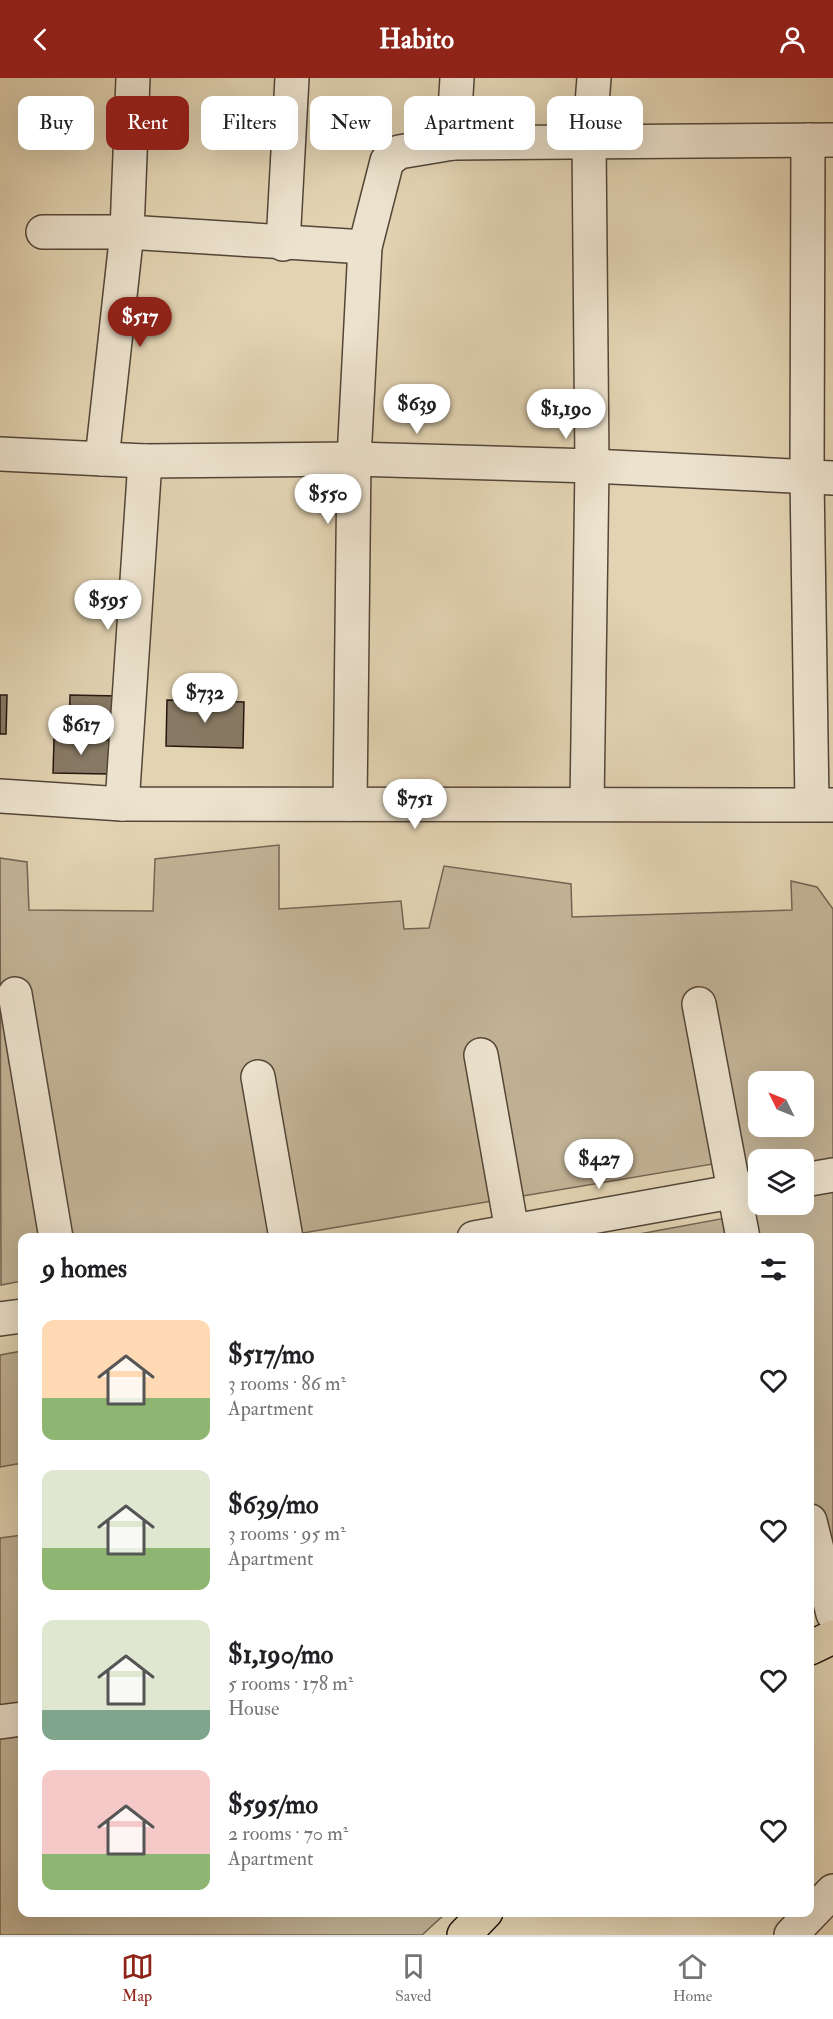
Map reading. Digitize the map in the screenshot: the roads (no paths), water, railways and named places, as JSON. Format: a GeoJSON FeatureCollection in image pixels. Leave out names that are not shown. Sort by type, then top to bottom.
{"type":"FeatureCollection","features":[{"type":"Feature","properties":{"kind":"main road"},"geometry":{"type":"LineString","coordinates":[[814,1646],[833,1637]]}},
{"type":"Feature","properties":{"kind":"main road"},"geometry":{"type":"LineString","coordinates":[[464,1935],[481,1917]]}},
{"type":"Feature","properties":{"kind":"street"},"geometry":{"type":"LineString","coordinates":[[102,459],[127,232],[133,78]]}},
{"type":"Feature","properties":{"kind":"street"},"geometry":{"type":"LineString","coordinates":[[283,244],[292,78]]}},
{"type":"Feature","properties":{"kind":"street"},"geometry":{"type":"LineString","coordinates":[[456,96],[457,78]]}},
{"type":"Feature","properties":{"kind":"street"},"geometry":{"type":"LineString","coordinates":[[593,96],[594,78]]}},
{"type":"Feature","properties":{"kind":"street"},"geometry":{"type":"LineString","coordinates":[[0,796],[122,804],[822,805],[821,140],[643,142]]}},
{"type":"Feature","properties":{"kind":"street"},"geometry":{"type":"LineString","coordinates":[[351,804],[354,459],[365,247],[387,162],[399,152],[411,150]]}},
{"type":"Feature","properties":{"kind":"street"},"geometry":{"type":"LineString","coordinates":[[587,804],[592,466],[589,150]]}},
{"type":"Feature","properties":{"kind":"street"},"geometry":{"type":"LineString","coordinates":[[43,232],[127,232],[283,244],[365,247]]}},
{"type":"Feature","properties":{"kind":"street"},"geometry":{"type":"LineString","coordinates":[[0,454],[145,461],[354,459],[592,466],[820,478]]}},
{"type":"Feature","properties":{"kind":"street"},"geometry":{"type":"LineString","coordinates":[[122,804],[145,461]]}},
{"type":"Feature","properties":{"kind":"street"},"geometry":{"type":"LineString","coordinates":[[15,994],[55,1233]]}},
{"type":"Feature","properties":{"kind":"street"},"geometry":{"type":"LineString","coordinates":[[699,1004],[746,1189],[743,1233]]}},
{"type":"Feature","properties":{"kind":"street"},"geometry":{"type":"LineString","coordinates":[[481,1055],[512,1231]]}},
{"type":"Feature","properties":{"kind":"street"},"geometry":{"type":"LineString","coordinates":[[258,1077],[285,1233]]}},
{"type":"Feature","properties":{"kind":"street"},"geometry":{"type":"LineString","coordinates":[[814,1178],[833,1175]]}},
{"type":"Feature","properties":{"kind":"street"},"geometry":{"type":"LineString","coordinates":[[501,1233],[746,1189]]}},
{"type":"Feature","properties":{"kind":"street"},"geometry":{"type":"LineString","coordinates":[[0,1319],[18,1317]]}},
{"type":"Feature","properties":{"kind":"street"},"geometry":{"type":"LineString","coordinates":[[814,1537],[833,1614]]}},
{"type":"Feature","properties":{"kind":"street"},"geometry":{"type":"LineString","coordinates":[[0,1722],[18,1720]]}},
{"type":"Feature","properties":{"kind":"street"},"geometry":{"type":"LineString","coordinates":[[814,1911],[833,1891]]}},
{"type":"Feature","properties":{"kind":"street"},"geometry":{"type":"LineString","coordinates":[[791,1935],[808,1917]]}}]}
